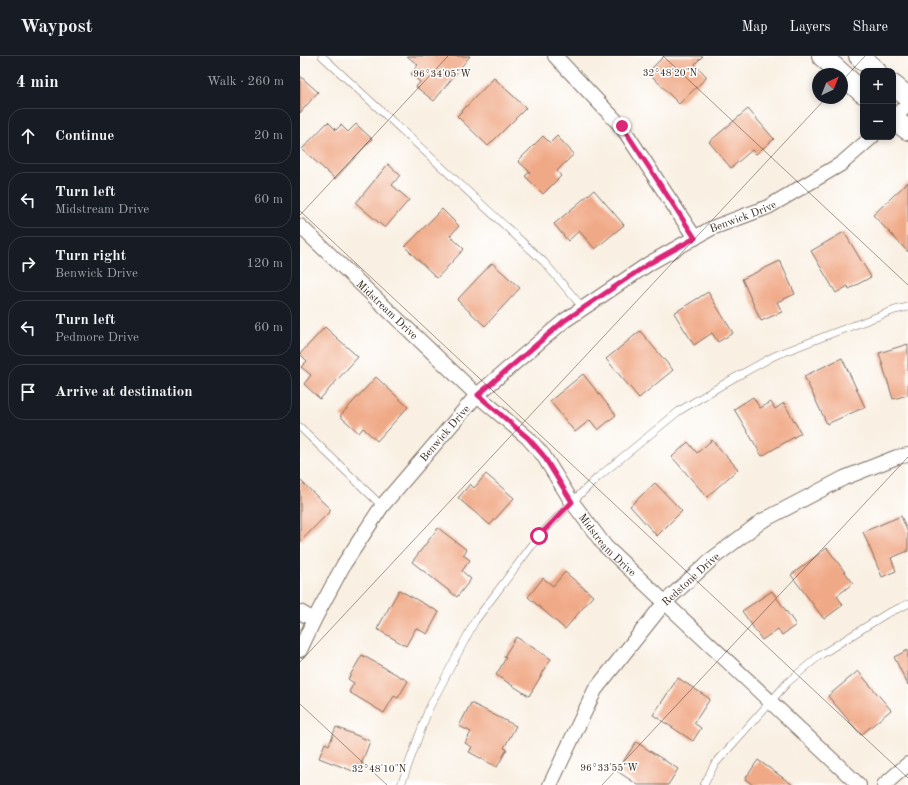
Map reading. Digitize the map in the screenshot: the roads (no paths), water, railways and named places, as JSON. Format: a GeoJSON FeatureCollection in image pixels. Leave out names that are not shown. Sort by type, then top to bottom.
{"type":"FeatureCollection","features":[{"type":"Feature","properties":{"kind":"street"},"geometry":{"type":"LineString","coordinates":[[555,56],[622,126],[695,238]]}},
{"type":"Feature","properties":{"kind":"street"},"geometry":{"type":"LineString","coordinates":[[822,56],[860,90]]}},
{"type":"Feature","properties":{"kind":"street"},"geometry":{"type":"LineString","coordinates":[[859,56],[873,68]]}},
{"type":"Feature","properties":{"kind":"street"},"geometry":{"type":"LineString","coordinates":[[896,87],[908,97]]}},
{"type":"Feature","properties":{"kind":"street"},"geometry":{"type":"LineString","coordinates":[[896,116],[908,105]]}},
{"type":"Feature","properties":{"kind":"street"},"geometry":{"type":"LineString","coordinates":[[896,121],[908,130]]}},
{"type":"Feature","properties":{"kind":"street","name":"Benwick Drive"},"geometry":{"type":"LineString","coordinates":[[300,650],[314,620],[344,564],[382,506],[478,395],[564,321],[650,263],[712,228],[768,207],[841,164],[869,140]]}},
{"type":"Feature","properties":{"kind":"street","name":"Midstream Drive"},"geometry":{"type":"LineString","coordinates":[[300,226],[478,395],[528,438],[558,478],[572,502],[605,546],[859,785]]}},
{"type":"Feature","properties":{"kind":"street","name":"Redstone Drive"},"geometry":{"type":"LineString","coordinates":[[550,785],[595,690],[665,602],[712,559],[762,521],[844,478],[897,457],[908,455]]}},
{"type":"Feature","properties":{"kind":"street"},"geometry":{"type":"LineString","coordinates":[[300,612],[314,620]]}},
{"type":"Feature","properties":{"kind":"street"},"geometry":{"type":"LineString","coordinates":[[884,785],[908,764]]}},
{"type":"Feature","properties":{"kind":"lane"},"geometry":{"type":"LineString","coordinates":[[322,56],[544,262],[583,308]]}},
{"type":"Feature","properties":{"kind":"lane"},"geometry":{"type":"LineString","coordinates":[[401,785],[430,708],[475,622],[539,536],[597,478],[679,411],[774,356],[840,330],[895,310],[908,307]]}},
{"type":"Feature","properties":{"kind":"lane"},"geometry":{"type":"LineString","coordinates":[[300,427],[382,506]]}},
{"type":"Feature","properties":{"kind":"lane"},"geometry":{"type":"LineString","coordinates":[[704,785],[714,765],[788,682],[819,656],[886,614],[908,604]]}}]}
